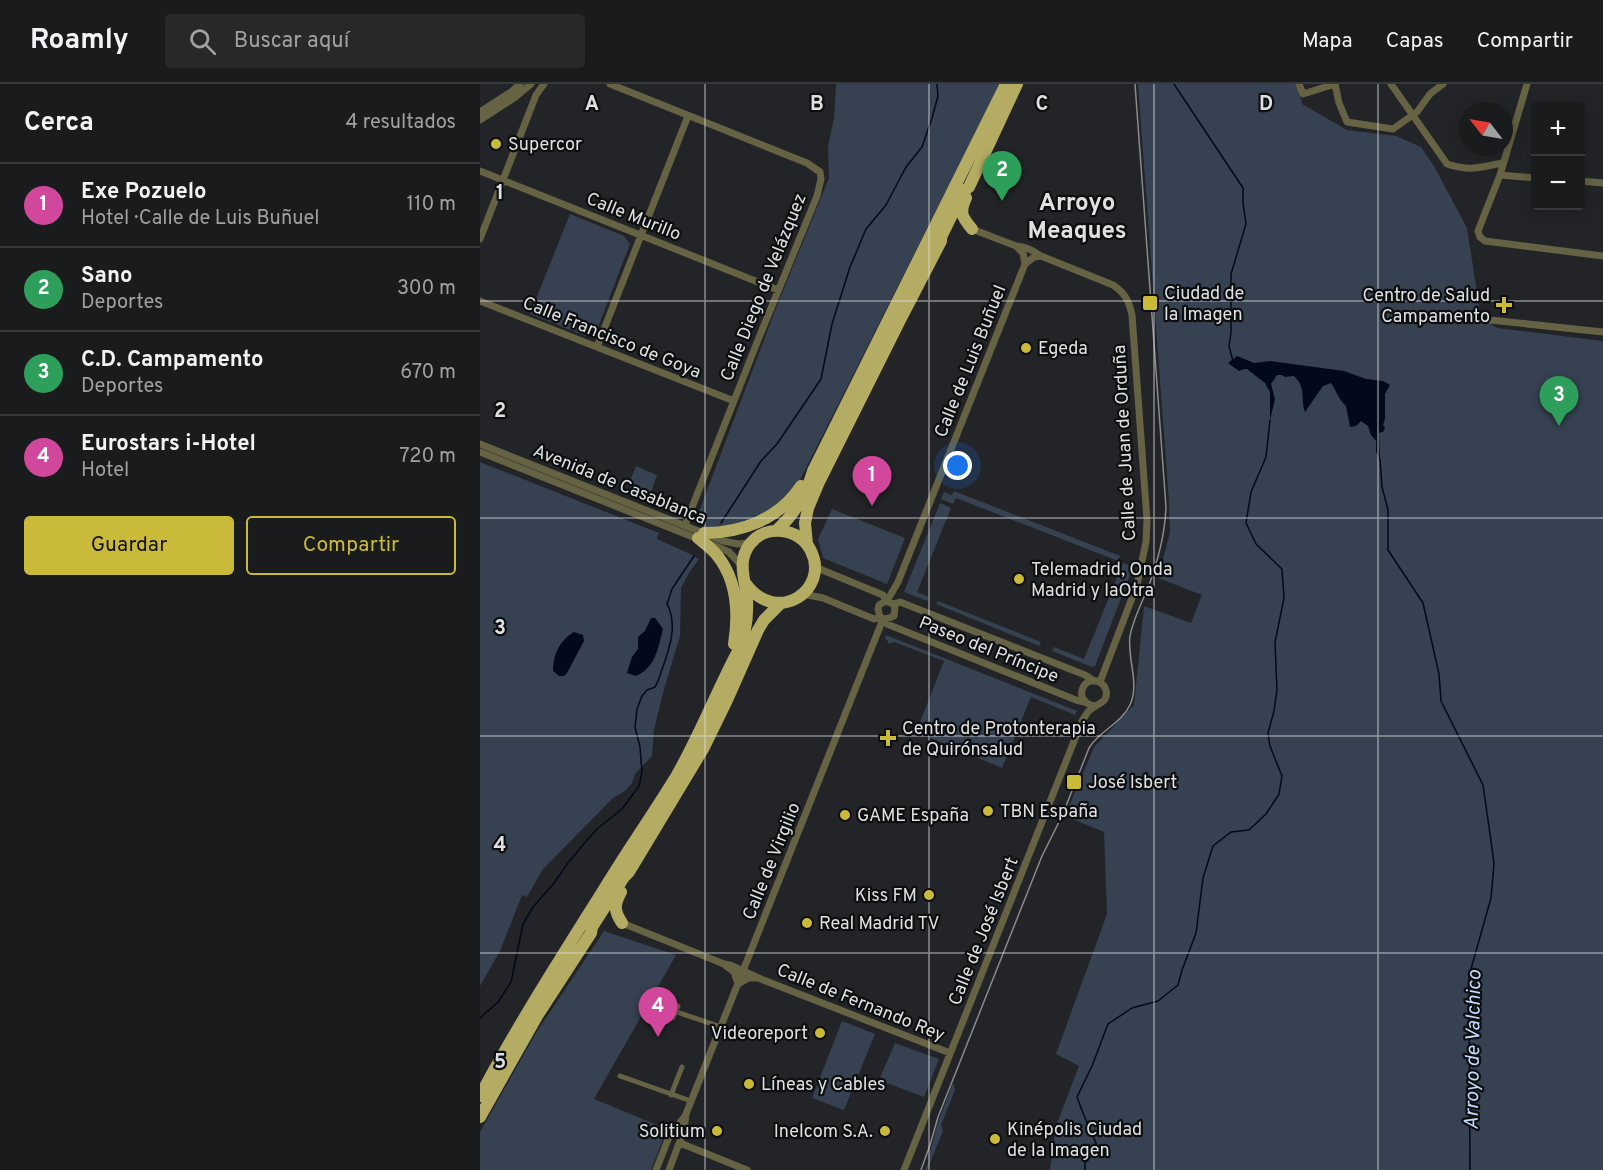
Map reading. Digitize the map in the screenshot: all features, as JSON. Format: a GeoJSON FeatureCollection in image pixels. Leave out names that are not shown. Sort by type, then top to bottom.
{"type":"FeatureCollection","features":[{"type":"Feature","properties":{"kind":"highway"},"geometry":{"type":"LineString","coordinates":[[777,530],[789,519],[810,481],[1006,84]]}},
{"type":"Feature","properties":{"kind":"highway"},"geometry":{"type":"LineString","coordinates":[[972,229],[964,220],[962,212],[969,187],[1017,84]]}},
{"type":"Feature","properties":{"kind":"highway"},"geometry":{"type":"LineString","coordinates":[[807,543],[798,536],[777,530],[759,536],[751,543],[744,554],[742,566],[743,576],[752,593],[771,603],[781,603],[789,602],[803,594],[810,586],[815,567],[814,558],[807,543],[805,523],[808,508],[941,242],[941,237],[963,192],[969,187]]}},
{"type":"Feature","properties":{"kind":"highway"},"geometry":{"type":"LineString","coordinates":[[941,242],[955,229],[962,226],[972,229]]}},
{"type":"Feature","properties":{"kind":"highway"},"geometry":{"type":"LineString","coordinates":[[701,536],[724,533],[767,518],[795,495],[813,471]]}},
{"type":"Feature","properties":{"kind":"highway"},"geometry":{"type":"LineString","coordinates":[[701,536],[725,568],[732,584],[736,630],[730,664]]}},
{"type":"Feature","properties":{"kind":"highway"},"geometry":{"type":"LineString","coordinates":[[480,1096],[535,999],[676,776],[702,729],[738,650],[745,629],[746,584]]}},
{"type":"Feature","properties":{"kind":"highway"},"geometry":{"type":"LineString","coordinates":[[591,933],[598,917],[629,872],[703,749],[758,630],[764,620],[781,603]]}},
{"type":"Feature","properties":{"kind":"highway"},"geometry":{"type":"LineString","coordinates":[[622,923],[615,910],[617,899],[629,879],[629,872]]}},
{"type":"Feature","properties":{"kind":"highway"},"geometry":{"type":"LineString","coordinates":[[480,1117],[537,1016],[591,933],[603,921],[622,923]]}},
{"type":"Feature","properties":{"kind":"street"},"geometry":{"type":"LineString","coordinates":[[480,112],[520,84]]}},
{"type":"Feature","properties":{"kind":"street"},"geometry":{"type":"LineString","coordinates":[[480,120],[531,84]]}},
{"type":"Feature","properties":{"kind":"street"},"geometry":{"type":"LineString","coordinates":[[480,239],[537,95],[544,84]]}},
{"type":"Feature","properties":{"kind":"street","name":"Calle Diego de Velázquez"},"geometry":{"type":"LineString","coordinates":[[610,84],[807,163],[820,172],[821,179],[817,196],[685,525]]}},
{"type":"Feature","properties":{"kind":"street"},"geometry":{"type":"LineString","coordinates":[[1299,84],[1303,94],[1335,84],[1339,104],[1347,122],[1393,129],[1417,112],[1430,94],[1443,84]]}},
{"type":"Feature","properties":{"kind":"street"},"geometry":{"type":"LineString","coordinates":[[1391,84],[1447,164],[1474,169],[1503,163]]}},
{"type":"Feature","properties":{"kind":"street"},"geometry":{"type":"LineString","coordinates":[[1527,84],[1500,175],[1478,231],[1480,237],[1485,241],[1603,256]]}},
{"type":"Feature","properties":{"kind":"street"},"geometry":{"type":"LineString","coordinates":[[597,347],[688,116]]}},
{"type":"Feature","properties":{"kind":"street","name":"Calle Murillo"},"geometry":{"type":"LineString","coordinates":[[480,171],[778,290]]}},
{"type":"Feature","properties":{"kind":"street"},"geometry":{"type":"LineString","coordinates":[[1500,175],[1531,178]]}},
{"type":"Feature","properties":{"kind":"street"},"geometry":{"type":"LineString","coordinates":[[1585,181],[1603,183]]}},
{"type":"Feature","properties":{"kind":"street"},"geometry":{"type":"LineString","coordinates":[[972,229],[1041,256]]}},
{"type":"Feature","properties":{"kind":"street"},"geometry":{"type":"LineString","coordinates":[[1016,246],[1023,253],[1025,264],[1034,257],[1041,256]]}},
{"type":"Feature","properties":{"kind":"street","name":"Calle de Juan de Orduña"},"geometry":{"type":"LineString","coordinates":[[1041,256],[1113,285],[1120,290],[1130,304],[1132,315],[1146,542],[1137,585],[1097,681]]}},
{"type":"Feature","properties":{"kind":"street","name":"Calle de Luis Buñuel"},"geometry":{"type":"LineString","coordinates":[[889,602],[1025,264]]}},
{"type":"Feature","properties":{"kind":"street","name":"Calle Francisco de Goya"},"geometry":{"type":"LineString","coordinates":[[480,300],[734,401]]}},
{"type":"Feature","properties":{"kind":"street"},"geometry":{"type":"LineString","coordinates":[[1490,320],[1603,332]]}},
{"type":"Feature","properties":{"kind":"street","name":"Avenida de Casablanca"},"geometry":{"type":"LineString","coordinates":[[480,444],[685,525],[729,552],[742,566]]}},
{"type":"Feature","properties":{"kind":"street","name":"Avenida de Casablanca"},"geometry":{"type":"LineString","coordinates":[[480,452],[701,536],[732,543],[751,543]]}},
{"type":"Feature","properties":{"kind":"street","name":"Paseo del Príncipe"},"geometry":{"type":"LineString","coordinates":[[815,567],[883,595],[889,602],[900,602],[1097,681]]}},
{"type":"Feature","properties":{"kind":"street","name":"Paseo del Príncipe"},"geometry":{"type":"LineString","coordinates":[[803,594],[823,598],[874,619],[883,618],[887,624],[1084,702]]}},
{"type":"Feature","properties":{"kind":"street"},"geometry":{"type":"LineString","coordinates":[[889,602],[895,607],[894,616],[883,618],[878,609],[879,605],[889,602]]}},
{"type":"Feature","properties":{"kind":"street","name":"Calle de Virgilio"},"geometry":{"type":"LineString","coordinates":[[669,1170],[680,1143],[691,1101],[883,618]]}},
{"type":"Feature","properties":{"kind":"street"},"geometry":{"type":"LineString","coordinates":[[1097,681],[1105,686],[1107,693],[1105,699],[1101,704],[1089,705],[1084,702],[1082,691],[1088,682],[1097,681]]}},
{"type":"Feature","properties":{"kind":"street","name":"Calle de José Isbert"},"geometry":{"type":"LineString","coordinates":[[904,1170],[1082,721],[1094,706]]}},
{"type":"Feature","properties":{"kind":"street","name":"Calle de Fernando Rey"},"geometry":{"type":"LineString","coordinates":[[622,923],[950,1053]]}},
{"type":"Feature","properties":{"kind":"street"},"geometry":{"type":"LineString","coordinates":[[724,964],[734,972],[738,984]]}},
{"type":"Feature","properties":{"kind":"street","name":"Calle de Fernando Rey"},"geometry":{"type":"LineString","coordinates":[[738,984],[749,978],[761,979]]}},
{"type":"Feature","properties":{"kind":"street"},"geometry":{"type":"LineString","coordinates":[[673,1018],[675,1009],[721,1027]]}},
{"type":"Feature","properties":{"kind":"street"},"geometry":{"type":"LineString","coordinates":[[671,1095],[682,1067]]}},
{"type":"Feature","properties":{"kind":"street"},"geometry":{"type":"LineString","coordinates":[[620,1076],[691,1101]]}},
{"type":"Feature","properties":{"kind":"street","name":"Calle de Virgilio"},"geometry":{"type":"LineString","coordinates":[[656,1170],[669,1137],[686,1114]]}},
{"type":"Feature","properties":{"kind":"street"},"geometry":{"type":"LineString","coordinates":[[680,1143],[747,1170]]}},
{"type":"Feature","properties":{"kind":"shaded area"},"geometry":{"type":"Polygon","coordinates":[[[836,84],[1000,84],[797,486],[790,495],[750,523],[707,530],[699,524],[697,517],[776,308],[829,178],[828,147],[834,118],[836,84]]]}},
{"type":"Feature","properties":{"kind":"shaded area"},"geometry":{"type":"Polygon","coordinates":[[[1138,84],[1297,84],[1302,104],[1347,130],[1396,136],[1421,147],[1434,166],[1467,228],[1481,318],[1497,328],[1603,341],[1603,1170],[1050,1170],[1056,1126],[1079,1066],[1056,1054],[1107,914],[1104,832],[1065,816],[1094,747],[1134,705],[1144,606],[1191,623],[1202,595],[1158,578],[1170,532],[1169,501],[1138,84]]]}},
{"type":"Feature","properties":{"kind":"shaded area"},"geometry":{"type":"Polygon","coordinates":[[[570,214],[624,236],[630,244],[597,330],[586,336],[530,314],[570,214]]]}},
{"type":"Feature","properties":{"kind":"shaded area"},"geometry":{"type":"Polygon","coordinates":[[[1237,356],[1254,363],[1270,361],[1344,371],[1390,385],[1385,394],[1383,425],[1385,428],[1379,433],[1380,461],[1376,452],[1376,441],[1368,426],[1361,421],[1356,426],[1350,427],[1346,406],[1331,383],[1323,386],[1305,412],[1302,389],[1298,381],[1294,376],[1277,375],[1271,384],[1275,399],[1270,420],[1270,392],[1265,383],[1247,369],[1239,371],[1228,363],[1237,356]]]}},
{"type":"Feature","properties":{"kind":"shaded area"},"geometry":{"type":"Polygon","coordinates":[[[480,462],[659,533],[657,539],[699,559],[681,588],[680,636],[654,730],[652,756],[635,774],[632,783],[625,791],[613,798],[543,869],[527,897],[522,895],[500,951],[480,986],[480,462]]]}},
{"type":"Feature","properties":{"kind":"shaded area"},"geometry":{"type":"Polygon","coordinates":[[[636,466],[657,475],[650,495],[628,486],[636,466]]]}},
{"type":"Feature","properties":{"kind":"shaded area"},"geometry":{"type":"Polygon","coordinates":[[[954,491],[1120,556],[1118,561],[956,498],[953,504],[941,499],[944,492],[952,495],[954,491]]]}},
{"type":"Feature","properties":{"kind":"shaded area"},"geometry":{"type":"Polygon","coordinates":[[[940,503],[951,508],[917,592],[929,597],[927,601],[904,592],[940,503]]]}},
{"type":"Feature","properties":{"kind":"shaded area"},"geometry":{"type":"Polygon","coordinates":[[[832,509],[905,538],[887,584],[823,558],[818,539],[832,509]]]}},
{"type":"Feature","properties":{"kind":"shaded area"},"geometry":{"type":"Polygon","coordinates":[[[1123,563],[1133,567],[1095,666],[1092,667],[1052,651],[1054,647],[1084,659],[1123,563]]]}},
{"type":"Feature","properties":{"kind":"shaded area"},"geometry":{"type":"Polygon","coordinates":[[[938,601],[1041,642],[1039,646],[936,604],[938,601]]]}},
{"type":"Feature","properties":{"kind":"shaded area"},"geometry":{"type":"Polygon","coordinates":[[[651,618],[655,618],[663,629],[658,650],[648,668],[643,672],[636,676],[627,673],[632,657],[638,649],[638,637],[645,631],[651,618]]]}},
{"type":"Feature","properties":{"kind":"shaded area"},"geometry":{"type":"Polygon","coordinates":[[[574,632],[583,635],[584,641],[567,673],[559,676],[553,671],[554,659],[561,644],[574,632]]]}},
{"type":"Feature","properties":{"kind":"shaded area"},"geometry":{"type":"Polygon","coordinates":[[[886,635],[1077,711],[1075,715],[1031,697],[1002,768],[916,732],[944,661],[894,642],[889,644],[885,639],[886,635]]]}},
{"type":"Feature","properties":{"kind":"shaded area"},"geometry":{"type":"Polygon","coordinates":[[[604,931],[676,955],[594,1099],[667,1129],[651,1170],[480,1170],[480,1132],[536,1033],[604,931]]]}},
{"type":"Feature","properties":{"kind":"shaded area"},"geometry":{"type":"Polygon","coordinates":[[[842,1021],[875,1034],[844,1110],[812,1098],[842,1021]]]}},
{"type":"Feature","properties":{"kind":"shaded area"},"geometry":{"type":"Polygon","coordinates":[[[895,1043],[939,1059],[924,1097],[879,1080],[895,1043]]]}},
{"type":"Feature","properties":{"kind":"shaded area"},"geometry":{"type":"Polygon","coordinates":[[[953,1083],[955,1090],[941,1125],[943,1131],[927,1170],[925,1170],[938,1122],[953,1083]]]}},
{"type":"Feature","properties":{"kind":"waterway"},"geometry":{"type":"LineString","coordinates":[[721,523],[761,461],[777,444],[821,379],[832,324],[850,267],[866,229],[886,205],[906,167],[922,147],[938,96],[937,84]]}},
{"type":"Feature","properties":{"kind":"waterway"},"geometry":{"type":"LineString","coordinates":[[1174,84],[1243,188],[1246,224],[1231,274],[1229,346],[1233,361]]}},
{"type":"Feature","properties":{"kind":"waterway"},"geometry":{"type":"LineString","coordinates":[[1085,1170],[1085,1163],[1098,1148],[1077,1097],[1108,1024],[1132,1008],[1158,1001],[1178,985],[1196,933],[1203,878],[1213,846],[1231,832],[1249,830],[1266,814],[1279,794],[1282,776],[1270,746],[1268,733],[1277,690],[1275,642],[1284,598],[1282,569],[1256,544],[1246,523],[1251,492],[1266,457],[1270,420]]}},
{"type":"Feature","properties":{"kind":"waterway","name":"Arroyo de Valchico"},"geometry":{"type":"LineString","coordinates":[[1380,459],[1382,487],[1388,510],[1388,550],[1423,603],[1439,674],[1441,701],[1483,785],[1494,864],[1491,898],[1469,976],[1470,1170]]}},
{"type":"Feature","properties":{"kind":"waterway"},"geometry":{"type":"LineString","coordinates":[[480,1018],[498,1002],[511,982],[523,924],[533,907],[587,840],[622,809],[639,786],[642,772],[640,747],[635,727],[637,709],[642,696],[647,690],[655,687],[658,681],[672,633],[671,613],[667,604],[672,589],[694,556]]}},
{"type":"Feature","properties":{"kind":"tram line"},"geometry":{"type":"LineString","coordinates":[[921,1170],[938,1117],[1042,856],[1062,816],[1089,748],[1126,712],[1133,697],[1134,680],[1130,636],[1158,558],[1163,538],[1166,507],[1135,84]]}},
{"type":"Feature","properties":{"kind":"place","name":"Supercor"},"geometry":{"type":"Point","coordinates":[496,144]}},
{"type":"Feature","properties":{"kind":"place","name":"Sano"},"geometry":{"type":"Point","coordinates":[1002,201]}},
{"type":"Feature","properties":{"kind":"place","name":"Ciudad de la Imagen"},"geometry":{"type":"Point","coordinates":[1150,303]}},
{"type":"Feature","properties":{"kind":"place","name":"Centro de Salud Campamento"},"geometry":{"type":"Point","coordinates":[1504,305]}},
{"type":"Feature","properties":{"kind":"place","name":"Egeda"},"geometry":{"type":"Point","coordinates":[1026,348]}},
{"type":"Feature","properties":{"kind":"place","name":"C.D. Campamento"},"geometry":{"type":"Point","coordinates":[1559,426]}},
{"type":"Feature","properties":{"kind":"place","name":"Exe Pozuelo"},"geometry":{"type":"Point","coordinates":[872,506]}},
{"type":"Feature","properties":{"kind":"place","name":"Telemadrid, Onda Madrid y laOtra"},"geometry":{"type":"Point","coordinates":[1019,579]}},
{"type":"Feature","properties":{"kind":"place","name":"Centro de Protonterapia de Quirónsalud"},"geometry":{"type":"Point","coordinates":[888,738]}},
{"type":"Feature","properties":{"kind":"place","name":"José Isbert"},"geometry":{"type":"Point","coordinates":[1074,782]}},
{"type":"Feature","properties":{"kind":"place","name":"TBN España"},"geometry":{"type":"Point","coordinates":[988,811]}},
{"type":"Feature","properties":{"kind":"place","name":"GAME España"},"geometry":{"type":"Point","coordinates":[845,815]}},
{"type":"Feature","properties":{"kind":"place","name":"Kiss FM"},"geometry":{"type":"Point","coordinates":[929,895]}},
{"type":"Feature","properties":{"kind":"place","name":"Real Madrid TV"},"geometry":{"type":"Point","coordinates":[807,923]}},
{"type":"Feature","properties":{"kind":"place","name":"Videoreport"},"geometry":{"type":"Point","coordinates":[820,1033]}},
{"type":"Feature","properties":{"kind":"place","name":"Eurostars i-Hotel"},"geometry":{"type":"Point","coordinates":[658,1037]}},
{"type":"Feature","properties":{"kind":"place","name":"Líneas y Cables"},"geometry":{"type":"Point","coordinates":[749,1084]}},
{"type":"Feature","properties":{"kind":"place","name":"Solitium"},"geometry":{"type":"Point","coordinates":[717,1131]}},
{"type":"Feature","properties":{"kind":"place","name":"Inelcom S.A."},"geometry":{"type":"Point","coordinates":[885,1131]}},
{"type":"Feature","properties":{"kind":"place","name":"Kinépolis Ciudad de la Imagen"},"geometry":{"type":"Point","coordinates":[995,1139]}},
{"type":"Feature","properties":{"kind":"district","name":"Arroyo Meaques"},"geometry":{"type":"Point","coordinates":[1077,216]}}]}
